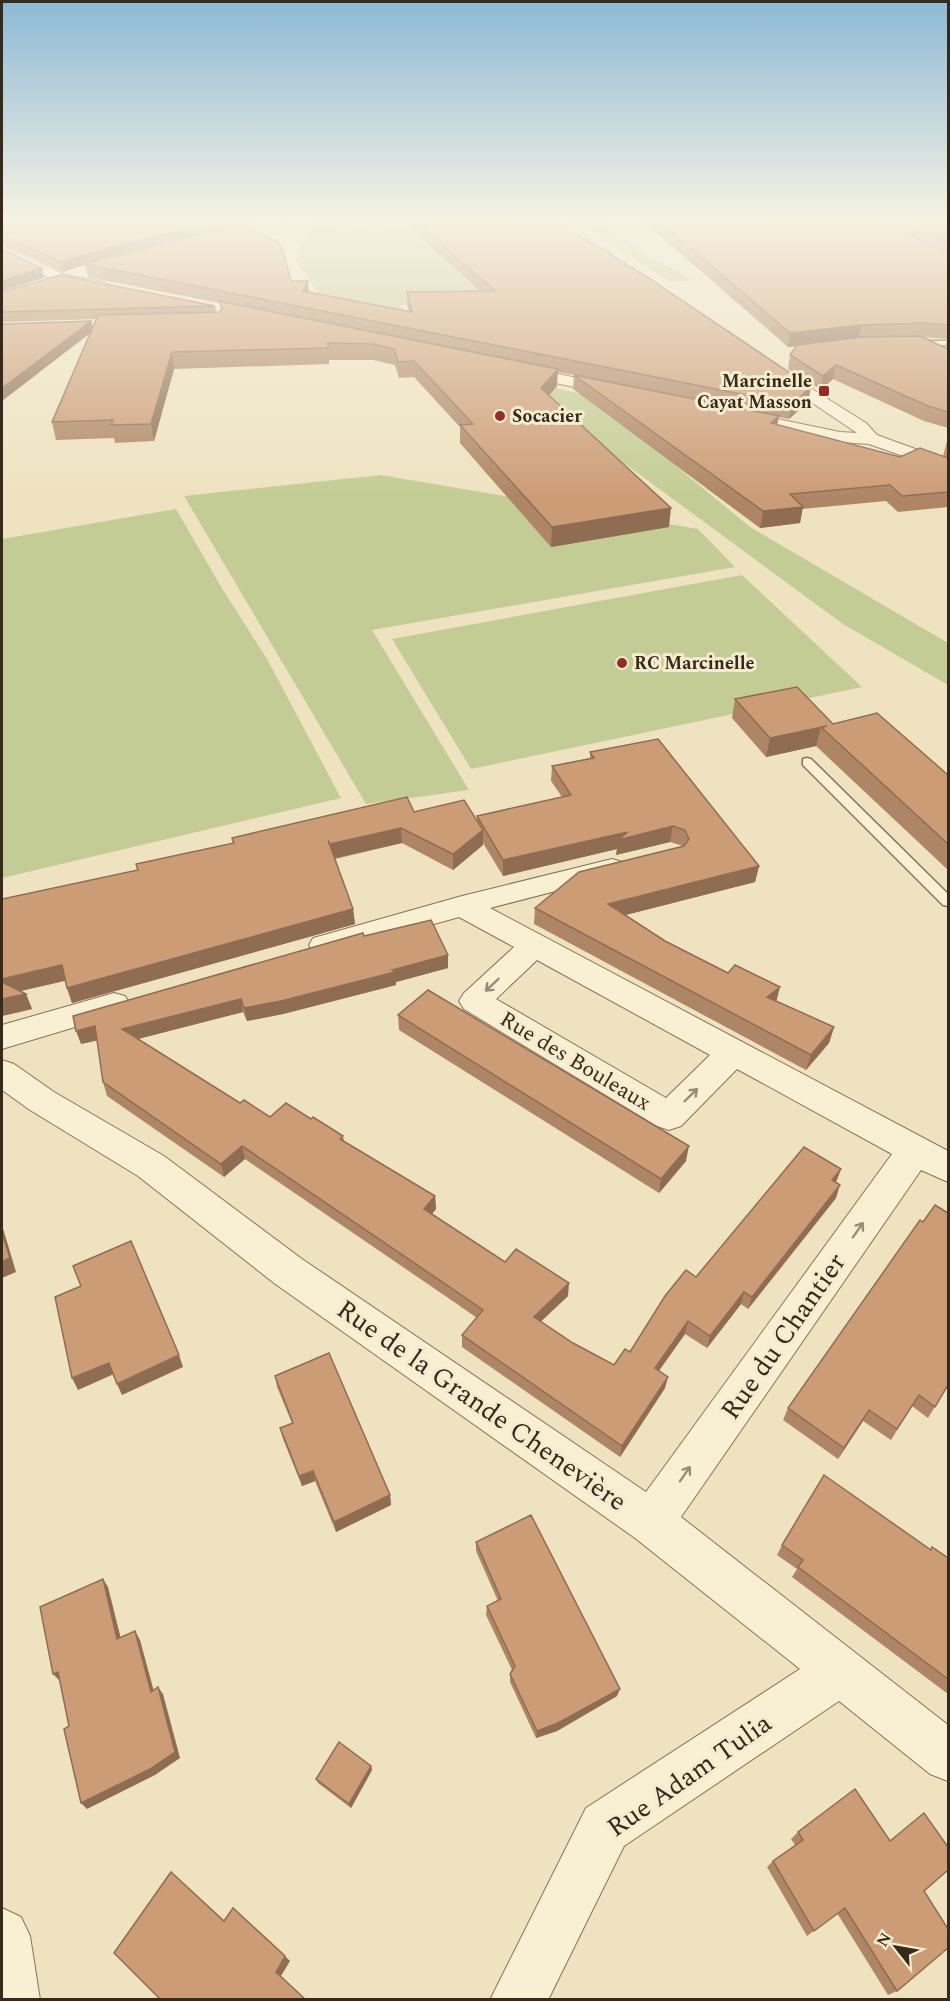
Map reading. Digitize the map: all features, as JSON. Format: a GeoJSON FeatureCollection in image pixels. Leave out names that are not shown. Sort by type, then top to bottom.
{"type":"FeatureCollection","features":[{"type":"Feature","properties":{"kind":"street"},"geometry":{"type":"LineString","coordinates":[[915,343],[948,357]]}},
{"type":"Feature","properties":{"kind":"street"},"geometry":{"type":"LineString","coordinates":[[770,358],[829,406],[834,414]]}},
{"type":"Feature","properties":{"kind":"street"},"geometry":{"type":"LineString","coordinates":[[498,366],[628,393]]}},
{"type":"Feature","properties":{"kind":"street"},"geometry":{"type":"LineString","coordinates":[[718,412],[808,430],[871,439],[948,467]]}},
{"type":"Feature","properties":{"kind":"street"},"geometry":{"type":"LineString","coordinates":[[808,430],[820,419],[834,414],[853,420],[871,439]]}},
{"type":"Feature","properties":{"kind":"street"},"geometry":{"type":"LineString","coordinates":[[301,951],[462,906],[636,862]]}},
{"type":"Feature","properties":{"kind":"street"},"geometry":{"type":"LineString","coordinates":[[462,906],[938,1161]]}},
{"type":"Feature","properties":{"kind":"street","name":"Rue des Bouleaux"},"geometry":{"type":"LineString","coordinates":[[534,945],[475,1001],[669,1116],[734,1052]]}},
{"type":"Feature","properties":{"kind":"street"},"geometry":{"type":"LineString","coordinates":[[2,1036],[140,997]]}},
{"type":"Feature","properties":{"kind":"street","name":"Rue de la Grande Chenevière"},"geometry":{"type":"LineString","coordinates":[[2,1073],[42,1101],[151,1166],[288,1271],[651,1522],[948,1756]]}},
{"type":"Feature","properties":{"kind":"street","name":"Rue du Chantier"},"geometry":{"type":"LineString","coordinates":[[651,1522],[938,1161]]}},
{"type":"Feature","properties":{"kind":"street","name":"Rue Adam Tulia"},"geometry":{"type":"LineString","coordinates":[[518,2000],[605,1827],[839,1672]]}},
{"type":"Feature","properties":{"kind":"street"},"geometry":{"type":"LineString","coordinates":[[2,1936],[12,2000]]}},
{"type":"Feature","properties":{"kind":"lane"},"geometry":{"type":"LineString","coordinates":[[915,343],[948,343]]}},
{"type":"Feature","properties":{"kind":"lane"},"geometry":{"type":"LineString","coordinates":[[807,762],[948,902]]}},
{"type":"Feature","properties":{"kind":"green space"},"geometry":{"type":"Polygon","coordinates":[[[343,311],[403,311],[405,317],[325,322],[343,311]]]}},
{"type":"Feature","properties":{"kind":"green space"},"geometry":{"type":"Polygon","coordinates":[[[529,382],[591,396],[750,527],[948,643],[948,685],[843,624],[590,438],[529,382]]]}},
{"type":"Feature","properties":{"kind":"green space"},"geometry":{"type":"Polygon","coordinates":[[[381,475],[698,529],[735,567],[372,630],[469,790],[366,804],[184,496],[381,475]]]}},
{"type":"Feature","properties":{"kind":"green space"},"geometry":{"type":"Polygon","coordinates":[[[176,509],[223,590],[267,659],[341,798],[2,878],[2,539],[176,509]]]}},
{"type":"Feature","properties":{"kind":"green space","name":"RC Marcinelle"},"geometry":{"type":"Polygon","coordinates":[[[742,575],[862,687],[471,769],[392,639],[742,575]]]}},
{"type":"Feature","properties":{"kind":"building"},"geometry":{"type":"Polygon","coordinates":[[[271,311],[558,369],[541,388],[671,508],[552,527],[460,425],[473,424],[414,361],[398,362],[394,349],[372,344],[328,343],[328,348],[172,352],[151,424],[111,425],[113,420],[52,422],[98,315],[271,311]]]}},
{"type":"Feature","properties":{"kind":"building"},"geometry":{"type":"Polygon","coordinates":[[[324,311],[698,311],[811,387],[792,404],[324,311]]]}},
{"type":"Feature","properties":{"kind":"building"},"geometry":{"type":"Polygon","coordinates":[[[765,311],[948,311],[948,325],[923,323],[862,325],[790,333],[765,311]]]}},
{"type":"Feature","properties":{"kind":"building"},"geometry":{"type":"Polygon","coordinates":[[[91,321],[2,388],[2,324],[91,321]]]}},
{"type":"Feature","properties":{"kind":"building"},"geometry":{"type":"Polygon","coordinates":[[[920,336],[948,349],[948,412],[928,406],[836,365],[823,376],[790,355],[797,345],[862,337],[920,336]]]}},
{"type":"Feature","properties":{"kind":"building"},"geometry":{"type":"Polygon","coordinates":[[[574,375],[779,416],[771,423],[900,457],[920,448],[948,458],[948,492],[902,496],[890,485],[790,494],[803,507],[763,511],[574,375]]]}},
{"type":"Feature","properties":{"kind":"building"},"geometry":{"type":"Polygon","coordinates":[[[797,687],[833,724],[877,713],[948,775],[948,844],[821,727],[770,738],[735,699],[797,687]]]}},
{"type":"Feature","properties":{"kind":"building"},"geometry":{"type":"Polygon","coordinates":[[[658,739],[759,866],[608,904],[665,941],[728,973],[735,965],[780,987],[767,997],[834,1027],[811,1055],[535,908],[579,872],[684,846],[689,839],[685,830],[673,826],[618,840],[628,832],[503,860],[477,816],[571,795],[552,766],[594,758],[590,752],[658,739]]]}},
{"type":"Feature","properties":{"kind":"building"},"geometry":{"type":"Polygon","coordinates":[[[407,797],[414,812],[464,800],[483,830],[453,854],[401,828],[330,844],[328,840],[353,909],[67,988],[62,965],[2,979],[2,899],[138,870],[136,864],[234,843],[232,838],[407,797]]]}},
{"type":"Feature","properties":{"kind":"building"},"geometry":{"type":"Polygon","coordinates":[[[431,920],[448,955],[392,970],[395,972],[281,1001],[244,1008],[241,999],[122,1029],[240,1103],[244,1100],[270,1117],[286,1103],[311,1119],[313,1117],[343,1136],[340,1139],[435,1196],[424,1209],[505,1262],[516,1249],[569,1283],[534,1317],[573,1343],[614,1365],[625,1349],[630,1352],[665,1296],[686,1270],[696,1277],[804,1147],[841,1169],[832,1180],[840,1185],[752,1297],[744,1292],[710,1336],[688,1321],[655,1368],[668,1377],[622,1446],[462,1335],[483,1310],[242,1146],[221,1164],[103,1082],[95,1026],[76,1031],[73,1016],[363,933],[364,936],[431,920]]]}},
{"type":"Feature","properties":{"kind":"building"},"geometry":{"type":"Polygon","coordinates":[[[2,982],[26,994],[2,999],[2,982]]]}},
{"type":"Feature","properties":{"kind":"building"},"geometry":{"type":"Polygon","coordinates":[[[428,990],[689,1146],[661,1179],[398,1015],[428,990]]]}},
{"type":"Feature","properties":{"kind":"building"},"geometry":{"type":"Polygon","coordinates":[[[935,1205],[948,1213],[948,1385],[935,1407],[919,1395],[897,1429],[869,1410],[844,1448],[788,1408],[920,1220],[923,1222],[935,1205]]]}},
{"type":"Feature","properties":{"kind":"building"},"geometry":{"type":"Polygon","coordinates":[[[2,1233],[10,1258],[2,1262],[2,1233]]]}},
{"type":"Feature","properties":{"kind":"building"},"geometry":{"type":"Polygon","coordinates":[[[131,1241],[179,1355],[117,1384],[109,1363],[72,1378],[55,1297],[81,1286],[73,1266],[131,1241]]]}},
{"type":"Feature","properties":{"kind":"building"},"geometry":{"type":"Polygon","coordinates":[[[329,1353],[390,1495],[334,1522],[313,1471],[299,1476],[280,1428],[293,1423],[275,1376],[329,1353]]]}},
{"type":"Feature","properties":{"kind":"building"},"geometry":{"type":"Polygon","coordinates":[[[824,1475],[931,1550],[932,1547],[948,1558],[948,1679],[798,1567],[803,1560],[782,1545],[824,1475]]]}},
{"type":"Feature","properties":{"kind":"building"},"geometry":{"type":"Polygon","coordinates":[[[531,1515],[620,1689],[558,1723],[537,1731],[510,1674],[515,1666],[487,1606],[501,1599],[476,1542],[531,1515]]]}},
{"type":"Feature","properties":{"kind":"building"},"geometry":{"type":"Polygon","coordinates":[[[103,1579],[117,1639],[135,1631],[151,1692],[158,1687],[175,1752],[150,1769],[81,1803],[64,1729],[69,1726],[58,1672],[53,1674],[40,1607],[103,1579]]]}},
{"type":"Feature","properties":{"kind":"building"},"geometry":{"type":"Polygon","coordinates":[[[339,1742],[371,1766],[349,1804],[316,1779],[339,1742]]]}},
{"type":"Feature","properties":{"kind":"building"},"geometry":{"type":"Polygon","coordinates":[[[855,1789],[890,1841],[924,1813],[948,1847],[948,1870],[924,1891],[948,1929],[948,1948],[897,1991],[845,1908],[814,1931],[773,1861],[803,1840],[798,1832],[855,1789]]]}},
{"type":"Feature","properties":{"kind":"building"},"geometry":{"type":"Polygon","coordinates":[[[171,1872],[224,1921],[233,1908],[285,1956],[276,1972],[306,2000],[161,2000],[114,1953],[171,1872]]]}},
{"type":"Feature","properties":{"kind":"place","name":"Marcinelle Cayat Masson"},"geometry":{"type":"Point","coordinates":[824,391]}},
{"type":"Feature","properties":{"kind":"place","name":"Socacier"},"geometry":{"type":"Point","coordinates":[500,416]}},
{"type":"Feature","properties":{"kind":"place","name":"RC Marcinelle"},"geometry":{"type":"Point","coordinates":[622,663]}}]}
